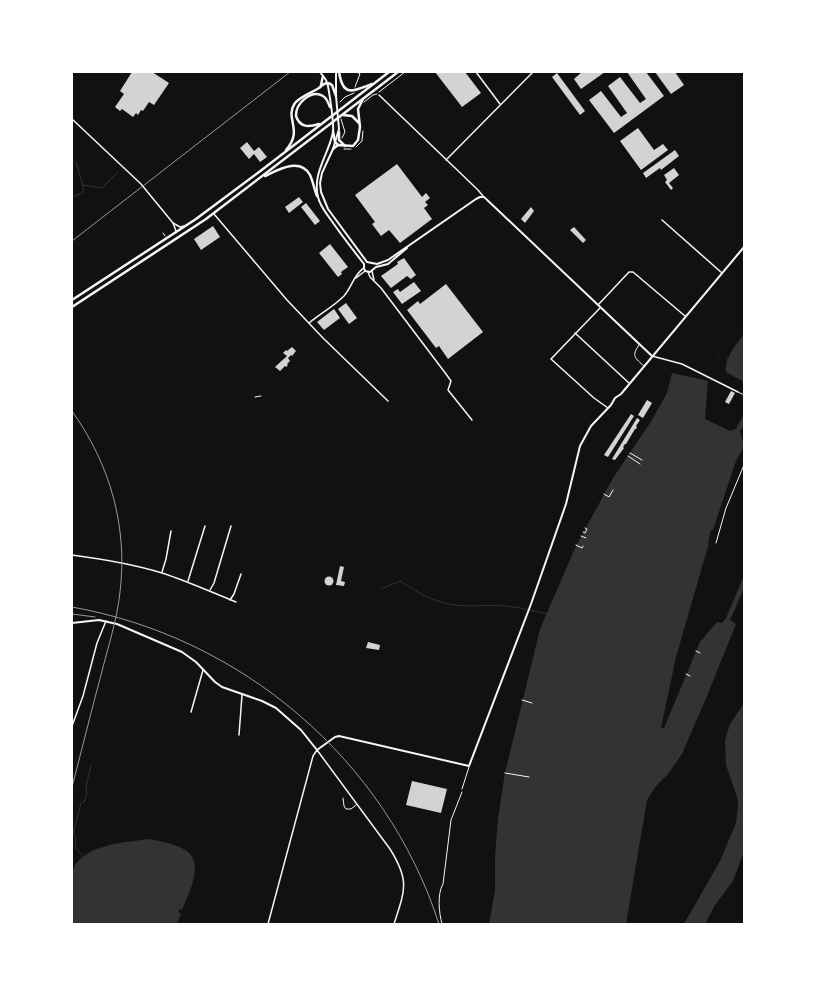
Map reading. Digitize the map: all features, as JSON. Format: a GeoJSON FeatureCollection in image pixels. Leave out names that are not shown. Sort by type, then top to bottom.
{"type":"FeatureCollection","features":[{"type":"Feature","properties":{"kind":"main road"},"geometry":{"type":"LineString","coordinates":[[337,72],[341,84],[349,90],[355,90],[376,82]]}},
{"type":"Feature","properties":{"kind":"main road"},"geometry":{"type":"LineString","coordinates":[[72,300],[188,224],[389,72]]}},
{"type":"Feature","properties":{"kind":"main road"},"geometry":{"type":"LineString","coordinates":[[72,307],[213,214],[398,72]]}},
{"type":"Feature","properties":{"kind":"main road"},"geometry":{"type":"LineString","coordinates":[[321,85],[323,76]]}},
{"type":"Feature","properties":{"kind":"main road"},"geometry":{"type":"LineString","coordinates":[[283,153],[291,144],[294,137],[292,113],[294,104],[321,85],[327,83],[332,85],[336,96]]}},
{"type":"Feature","properties":{"kind":"main road"},"geometry":{"type":"LineString","coordinates":[[322,124],[308,127],[301,124],[296,116],[297,106],[306,98],[317,94],[324,97],[330,107]]}},
{"type":"Feature","properties":{"kind":"main road"},"geometry":{"type":"LineString","coordinates":[[333,131],[335,142],[338,145],[353,146],[358,140],[358,107],[366,96]]}},
{"type":"Feature","properties":{"kind":"main road"},"geometry":{"type":"LineString","coordinates":[[342,115],[352,116],[359,123]]}},
{"type":"Feature","properties":{"kind":"main road"},"geometry":{"type":"LineString","coordinates":[[339,132],[339,140],[346,146]]}},
{"type":"Feature","properties":{"kind":"main road"},"geometry":{"type":"LineString","coordinates":[[332,149],[338,145]]}},
{"type":"Feature","properties":{"kind":"main road"},"geometry":{"type":"LineString","coordinates":[[261,177],[288,166],[300,167],[305,169],[309,174],[317,196]]}},
{"type":"Feature","properties":{"kind":"street"},"geometry":{"type":"LineString","coordinates":[[320,72],[327,83],[333,131],[330,144],[318,171],[317,196],[324,210],[346,242],[365,265]]}},
{"type":"Feature","properties":{"kind":"street"},"geometry":{"type":"LineString","coordinates":[[337,72],[336,96],[339,132],[321,175],[320,183],[322,196],[328,209],[365,265],[366,271],[370,277],[374,280],[451,381],[448,390],[472,420]]}},
{"type":"Feature","properties":{"kind":"street"},"geometry":{"type":"LineString","coordinates":[[476,72],[500,104]]}},
{"type":"Feature","properties":{"kind":"street"},"geometry":{"type":"LineString","coordinates":[[446,160],[500,104],[534,72]]}},
{"type":"Feature","properties":{"kind":"street"},"geometry":{"type":"LineString","coordinates":[[379,95],[600,308],[652,356],[682,364],[738,392]]}},
{"type":"Feature","properties":{"kind":"street"},"geometry":{"type":"LineString","coordinates":[[72,119],[141,184],[173,223],[176,229],[174,234]]}},
{"type":"Feature","properties":{"kind":"street"},"geometry":{"type":"LineString","coordinates":[[309,323],[344,296],[365,265],[370,262],[373,264],[379,264],[388,260],[435,226],[483,196]]}},
{"type":"Feature","properties":{"kind":"street"},"geometry":{"type":"LineString","coordinates":[[213,214],[287,300],[388,401]]}},
{"type":"Feature","properties":{"kind":"street"},"geometry":{"type":"LineString","coordinates":[[662,220],[722,273]]}},
{"type":"Feature","properties":{"kind":"street"},"geometry":{"type":"LineString","coordinates":[[173,223],[180,227],[188,224]]}},
{"type":"Feature","properties":{"kind":"street"},"geometry":{"type":"LineString","coordinates":[[374,280],[372,271],[374,268],[388,264],[410,245]]}},
{"type":"Feature","properties":{"kind":"street"},"geometry":{"type":"LineString","coordinates":[[268,924],[313,756],[317,750],[338,736],[469,766],[527,614],[566,504],[580,446],[588,431],[744,247]]}},
{"type":"Feature","properties":{"kind":"street"},"geometry":{"type":"LineString","coordinates":[[373,264],[374,268]]}},
{"type":"Feature","properties":{"kind":"street"},"geometry":{"type":"LineString","coordinates":[[355,279],[366,271],[372,271]]}},
{"type":"Feature","properties":{"kind":"street"},"geometry":{"type":"LineString","coordinates":[[598,306],[629,272],[633,272],[686,316]]}},
{"type":"Feature","properties":{"kind":"street"},"geometry":{"type":"LineString","coordinates":[[600,308],[551,359],[594,398],[608,408]]}},
{"type":"Feature","properties":{"kind":"street"},"geometry":{"type":"LineString","coordinates":[[575,333],[629,383]]}},
{"type":"Feature","properties":{"kind":"street"},"geometry":{"type":"LineString","coordinates":[[188,582],[205,526]]}},
{"type":"Feature","properties":{"kind":"street"},"geometry":{"type":"LineString","coordinates":[[210,591],[214,583],[231,526]]}},
{"type":"Feature","properties":{"kind":"street"},"geometry":{"type":"LineString","coordinates":[[161,573],[166,559],[172,532]]}},
{"type":"Feature","properties":{"kind":"street"},"geometry":{"type":"LineString","coordinates":[[72,555],[133,565],[161,573],[188,582],[236,602]]}},
{"type":"Feature","properties":{"kind":"street"},"geometry":{"type":"LineString","coordinates":[[230,600],[234,594],[241,574]]}},
{"type":"Feature","properties":{"kind":"street"},"geometry":{"type":"LineString","coordinates":[[72,623],[96,620],[106,622],[132,630],[177,649],[188,656],[218,685],[262,701],[276,708],[301,730],[390,849],[399,864],[404,883],[394,924]]}},
{"type":"Feature","properties":{"kind":"street"},"geometry":{"type":"LineString","coordinates":[[72,726],[83,696],[97,643],[106,622]]}},
{"type":"Feature","properties":{"kind":"street"},"geometry":{"type":"LineString","coordinates":[[191,712],[203,670]]}},
{"type":"Feature","properties":{"kind":"street"},"geometry":{"type":"LineString","coordinates":[[239,735],[242,695]]}},
{"type":"Feature","properties":{"kind":"lane"},"geometry":{"type":"LineString","coordinates":[[639,345],[635,350],[634,355],[644,366]]}},
{"type":"Feature","properties":{"kind":"lane"},"geometry":{"type":"LineString","coordinates":[[738,392],[744,395]]}},
{"type":"Feature","properties":{"kind":"lane"},"geometry":{"type":"LineString","coordinates":[[716,543],[726,508],[744,465]]}},
{"type":"Feature","properties":{"kind":"lane"},"geometry":{"type":"LineString","coordinates":[[462,789],[469,766]]}},
{"type":"Feature","properties":{"kind":"lane"},"geometry":{"type":"LineString","coordinates":[[343,798],[344,806],[346,808],[351,809],[357,804]]}},
{"type":"Feature","properties":{"kind":"path"},"geometry":{"type":"LineString","coordinates":[[355,90],[360,74],[357,72]]}},
{"type":"Feature","properties":{"kind":"path"},"geometry":{"type":"LineString","coordinates":[[361,105],[405,72]]}},
{"type":"Feature","properties":{"kind":"path"},"geometry":{"type":"LineString","coordinates":[[254,397],[261,396]]}},
{"type":"Feature","properties":{"kind":"path"},"geometry":{"type":"LineString","coordinates":[[630,453],[642,460]]}},
{"type":"Feature","properties":{"kind":"path"},"geometry":{"type":"LineString","coordinates":[[628,456],[640,464]]}},
{"type":"Feature","properties":{"kind":"path"},"geometry":{"type":"LineString","coordinates":[[604,494],[609,497],[613,490]]}},
{"type":"Feature","properties":{"kind":"path"},"geometry":{"type":"LineString","coordinates":[[583,532],[585,533],[585,528]]}},
{"type":"Feature","properties":{"kind":"path"},"geometry":{"type":"LineString","coordinates":[[581,536],[586,538]]}},
{"type":"Feature","properties":{"kind":"path"},"geometry":{"type":"LineString","coordinates":[[576,545],[582,548],[583,546]]}},
{"type":"Feature","properties":{"kind":"path"},"geometry":{"type":"LineString","coordinates":[[696,651],[700,652]]}},
{"type":"Feature","properties":{"kind":"path"},"geometry":{"type":"LineString","coordinates":[[686,674],[690,676]]}},
{"type":"Feature","properties":{"kind":"path"},"geometry":{"type":"LineString","coordinates":[[522,700],[532,703]]}},
{"type":"Feature","properties":{"kind":"path"},"geometry":{"type":"LineString","coordinates":[[505,773],[528,777]]}},
{"type":"Feature","properties":{"kind":"path"},"geometry":{"type":"LineString","coordinates":[[442,924],[439,910],[440,889],[443,884],[450,826],[462,789]]}},
{"type":"Feature","properties":{"kind":"shaded area"},"geometry":{"type":"Polygon","coordinates":[[[744,334],[744,382],[726,372],[726,367],[731,352],[744,334]]]}},
{"type":"Feature","properties":{"kind":"shaded area"},"geometry":{"type":"Polygon","coordinates":[[[672,373],[708,381],[705,419],[730,431],[736,429],[744,414],[744,427],[740,431],[744,446],[736,461],[713,530],[711,530],[709,543],[676,657],[661,728],[664,728],[700,642],[717,622],[722,623],[726,618],[744,576],[744,588],[730,620],[736,624],[682,754],[668,774],[656,786],[647,800],[626,924],[489,924],[495,890],[495,858],[498,818],[505,773],[540,629],[575,548],[613,478],[650,423],[667,393],[672,373]]]}},
{"type":"Feature","properties":{"kind":"shaded area"},"geometry":{"type":"Polygon","coordinates":[[[744,703],[744,851],[733,881],[715,905],[705,924],[684,924],[720,861],[736,823],[738,805],[737,797],[726,765],[725,740],[730,724],[744,703]]]}},
{"type":"Feature","properties":{"kind":"shaded area"},"geometry":{"type":"Polygon","coordinates":[[[150,839],[184,849],[193,858],[195,864],[195,872],[191,888],[182,910],[180,909],[178,912],[181,914],[177,924],[72,924],[72,872],[79,861],[86,854],[96,849],[118,843],[150,839]]]}},
{"type":"Feature","properties":{"kind":"building"},"geometry":{"type":"Polygon","coordinates":[[[132,72],[152,72],[169,83],[154,105],[149,102],[143,111],[141,110],[138,115],[136,113],[133,117],[122,109],[120,111],[115,107],[124,94],[120,91],[132,72]]]}},
{"type":"Feature","properties":{"kind":"building"},"geometry":{"type":"Polygon","coordinates":[[[435,72],[465,72],[481,93],[462,107],[435,72]]]}},
{"type":"Feature","properties":{"kind":"building"},"geometry":{"type":"Polygon","coordinates":[[[582,72],[605,72],[581,89],[574,79],[582,72]]]}},
{"type":"Feature","properties":{"kind":"building"},"geometry":{"type":"Polygon","coordinates":[[[627,72],[646,72],[664,96],[614,133],[589,100],[601,91],[621,117],[627,113],[608,86],[620,77],[640,103],[646,99],[627,72]]]}},
{"type":"Feature","properties":{"kind":"building"},"geometry":{"type":"Polygon","coordinates":[[[655,72],[675,72],[684,85],[671,94],[655,72]]]}},
{"type":"Feature","properties":{"kind":"building"},"geometry":{"type":"Polygon","coordinates":[[[557,73],[585,111],[580,115],[552,77],[557,73]]]}},
{"type":"Feature","properties":{"kind":"building"},"geometry":{"type":"Polygon","coordinates":[[[638,128],[654,150],[663,144],[668,150],[641,170],[620,141],[638,128]]]}},
{"type":"Feature","properties":{"kind":"building"},"geometry":{"type":"Polygon","coordinates":[[[247,142],[254,151],[259,147],[267,157],[260,162],[254,154],[249,159],[240,148],[247,142]]]}},
{"type":"Feature","properties":{"kind":"building"},"geometry":{"type":"Polygon","coordinates":[[[675,150],[679,156],[661,170],[660,168],[646,178],[643,173],[675,150]]]}},
{"type":"Feature","properties":{"kind":"building"},"geometry":{"type":"Polygon","coordinates":[[[397,164],[422,197],[426,193],[430,198],[425,202],[428,205],[424,208],[432,219],[400,243],[389,230],[381,236],[372,224],[375,222],[355,195],[397,164]]]}},
{"type":"Feature","properties":{"kind":"building"},"geometry":{"type":"Polygon","coordinates":[[[674,168],[679,175],[669,183],[673,188],[671,190],[665,182],[667,180],[664,175],[674,168]]]}},
{"type":"Feature","properties":{"kind":"building"},"geometry":{"type":"Polygon","coordinates":[[[299,197],[303,202],[289,213],[285,207],[299,197]]]}},
{"type":"Feature","properties":{"kind":"building"},"geometry":{"type":"Polygon","coordinates":[[[306,203],[320,221],[315,225],[301,207],[306,203]]]}},
{"type":"Feature","properties":{"kind":"building"},"geometry":{"type":"Polygon","coordinates":[[[531,207],[534,211],[525,223],[521,219],[531,207]]]}},
{"type":"Feature","properties":{"kind":"building"},"geometry":{"type":"Polygon","coordinates":[[[213,226],[220,237],[201,250],[194,239],[213,226]]]}},
{"type":"Feature","properties":{"kind":"building"},"geometry":{"type":"Polygon","coordinates":[[[574,227],[586,240],[583,243],[570,230],[574,227]]]}},
{"type":"Feature","properties":{"kind":"building"},"geometry":{"type":"Polygon","coordinates":[[[330,244],[348,267],[341,272],[342,274],[338,277],[319,253],[330,244]]]}},
{"type":"Feature","properties":{"kind":"building"},"geometry":{"type":"Polygon","coordinates":[[[404,258],[416,275],[411,279],[407,276],[391,288],[381,276],[404,258]]]}},
{"type":"Feature","properties":{"kind":"building"},"geometry":{"type":"Polygon","coordinates":[[[414,282],[421,291],[402,304],[393,292],[398,289],[400,292],[414,282]]]}},
{"type":"Feature","properties":{"kind":"building"},"geometry":{"type":"Polygon","coordinates":[[[446,284],[483,332],[448,359],[439,346],[436,348],[407,310],[418,301],[420,304],[446,284]]]}},
{"type":"Feature","properties":{"kind":"building"},"geometry":{"type":"Polygon","coordinates":[[[346,303],[357,318],[349,324],[338,309],[346,303]]]}},
{"type":"Feature","properties":{"kind":"building"},"geometry":{"type":"Polygon","coordinates":[[[334,309],[340,318],[324,330],[317,322],[334,309]]]}},
{"type":"Feature","properties":{"kind":"building"},"geometry":{"type":"Polygon","coordinates":[[[292,347],[296,351],[288,358],[290,361],[287,364],[288,365],[280,371],[275,367],[287,356],[283,353],[292,347]]]}},
{"type":"Feature","properties":{"kind":"building"},"geometry":{"type":"Polygon","coordinates":[[[731,391],[735,393],[729,404],[725,402],[731,391]]]}},
{"type":"Feature","properties":{"kind":"building"},"geometry":{"type":"Polygon","coordinates":[[[647,400],[652,403],[643,418],[638,415],[647,400]]]}},
{"type":"Feature","properties":{"kind":"building"},"geometry":{"type":"Polygon","coordinates":[[[631,414],[634,416],[608,457],[604,455],[631,414]]]}},
{"type":"Feature","properties":{"kind":"building"},"geometry":{"type":"Polygon","coordinates":[[[637,418],[640,420],[636,426],[636,429],[615,460],[612,459],[637,418]]]}},
{"type":"Feature","properties":{"kind":"building"},"geometry":{"type":"Polygon","coordinates":[[[340,566],[344,567],[341,581],[345,582],[344,586],[336,585],[340,566]]]}},
{"type":"Feature","properties":{"kind":"building"},"geometry":{"type":"Polygon","coordinates":[[[329,576],[334,581],[329,586],[324,581],[329,576]]]}},
{"type":"Feature","properties":{"kind":"building"},"geometry":{"type":"Polygon","coordinates":[[[368,642],[380,645],[379,650],[366,648],[368,642]]]}},
{"type":"Feature","properties":{"kind":"building"},"geometry":{"type":"Polygon","coordinates":[[[412,781],[447,789],[441,813],[406,805],[412,781]]]}},
{"type":"Feature","properties":{"kind":"waterway"},"geometry":{"type":"LineString","coordinates":[[76,162],[83,185]]}},
{"type":"Feature","properties":{"kind":"waterway"},"geometry":{"type":"LineString","coordinates":[[72,197],[83,193],[83,185],[102,188],[118,172]]}},
{"type":"Feature","properties":{"kind":"waterway"},"geometry":{"type":"LineString","coordinates":[[381,589],[400,581],[425,596],[449,604],[521,608],[547,614]]}},
{"type":"Feature","properties":{"kind":"waterway"},"geometry":{"type":"LineString","coordinates":[[83,856],[75,847],[76,839],[73,834],[81,803],[84,802],[87,793],[86,786],[91,766]]}},
{"type":"Feature","properties":{"kind":"railway"},"geometry":{"type":"LineString","coordinates":[[72,241],[290,72]]}},
{"type":"Feature","properties":{"kind":"railway"},"geometry":{"type":"LineString","coordinates":[[72,411],[97,452],[106,474],[118,520],[122,568],[119,602],[115,623],[72,787]]}},
{"type":"Feature","properties":{"kind":"railway"},"geometry":{"type":"LineString","coordinates":[[72,607],[134,622],[193,646],[248,677],[299,715],[344,759],[383,809],[415,864],[439,924]]}},
{"type":"Feature","properties":{"kind":"railway"},"geometry":{"type":"LineString","coordinates":[[72,614],[95,617]]}}]}
